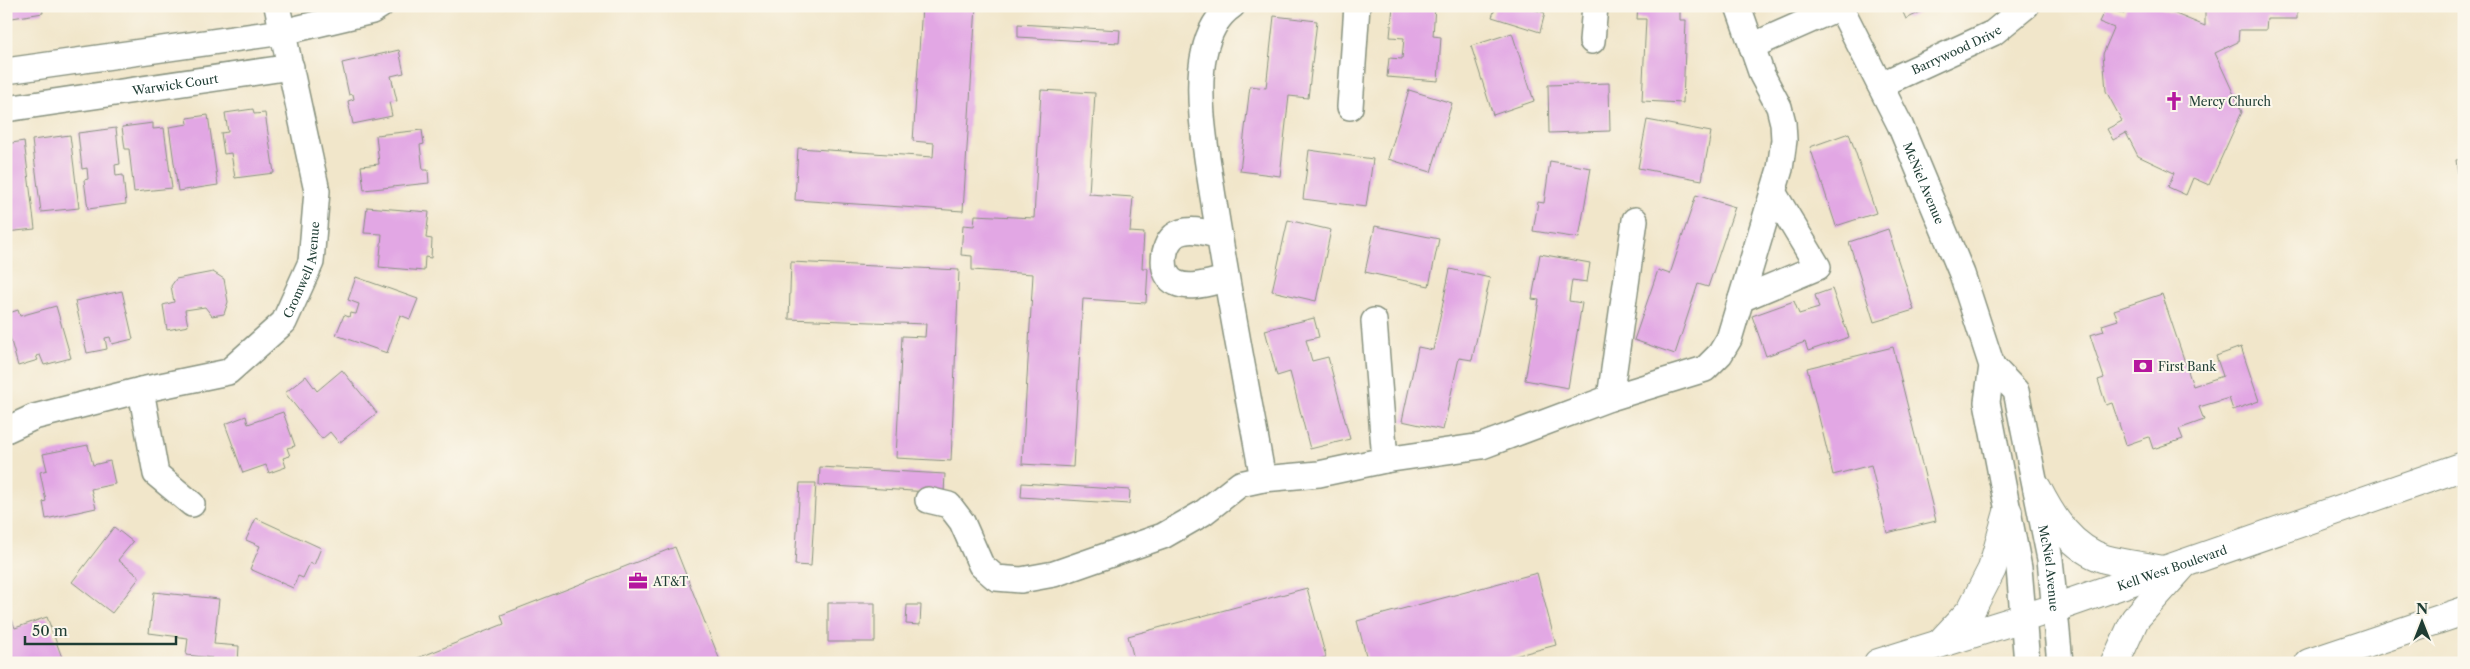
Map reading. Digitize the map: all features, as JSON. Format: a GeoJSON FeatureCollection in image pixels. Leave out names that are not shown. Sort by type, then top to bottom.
{"type":"FeatureCollection","features":[{"type":"Feature","properties":{"kind":"main road","name":"Kell West Boulevard"},"geometry":{"type":"LineString","coordinates":[[1878,663],[2055,608],[2464,466]]}},
{"type":"Feature","properties":{"kind":"main road"},"geometry":{"type":"LineString","coordinates":[[2037,488],[2052,518],[2074,542],[2104,559],[2175,566]]}},
{"type":"Feature","properties":{"kind":"main road"},"geometry":{"type":"LineString","coordinates":[[1939,644],[1971,610],[1992,569],[2008,512]]}},
{"type":"Feature","properties":{"kind":"main road"},"geometry":{"type":"LineString","coordinates":[[2115,663],[2135,620],[2175,566]]}},
{"type":"Feature","properties":{"kind":"main road"},"geometry":{"type":"LineString","coordinates":[[2309,663],[2464,611]]}},
{"type":"Feature","properties":{"kind":"street","name":"Cromwell Avenue"},"geometry":{"type":"LineString","coordinates":[[6,430],[34,417],[141,390],[228,372],[284,322],[311,262],[317,190],[277,6]]}},
{"type":"Feature","properties":{"kind":"street"},"geometry":{"type":"LineString","coordinates":[[6,70],[283,32],[372,11],[380,6]]}},
{"type":"Feature","properties":{"kind":"street"},"geometry":{"type":"LineString","coordinates":[[1232,6],[1223,12],[1214,24],[1203,54],[1203,132],[1226,279],[1263,479]]}},
{"type":"Feature","properties":{"kind":"street"},"geometry":{"type":"LineString","coordinates":[[1350,107],[1357,6]]}},
{"type":"Feature","properties":{"kind":"street"},"geometry":{"type":"LineString","coordinates":[[1592,41],[1595,6]]}},
{"type":"Feature","properties":{"kind":"street"},"geometry":{"type":"LineString","coordinates":[[928,500],[949,505],[962,522],[981,565],[996,578],[1021,580],[1054,574],[1163,536],[1203,513],[1240,484],[1263,479],[1319,474],[1385,460],[1482,446],[1610,398],[1705,369],[1720,354],[1729,340],[1780,169],[1784,140],[1779,106],[1762,75],[1738,6]]}},
{"type":"Feature","properties":{"kind":"street"},"geometry":{"type":"LineString","coordinates":[[1752,46],[1840,6]]}},
{"type":"Feature","properties":{"kind":"street","name":"McNiel Avenue"},"geometry":{"type":"LineString","coordinates":[[1840,6],[1900,125],[1962,274],[1992,366],[2016,391],[2050,559],[2060,663]]}},
{"type":"Feature","properties":{"kind":"street","name":"Barrywood Drive"},"geometry":{"type":"LineString","coordinates":[[1880,85],[1993,33],[2026,6]]}},
{"type":"Feature","properties":{"kind":"street"},"geometry":{"type":"LineString","coordinates":[[55,64],[60,102]]}},
{"type":"Feature","properties":{"kind":"street","name":"Warwick Court"},"geometry":{"type":"LineString","coordinates":[[6,109],[290,66]]}},
{"type":"Feature","properties":{"kind":"street"},"geometry":{"type":"LineString","coordinates":[[1741,300],[1818,266],[1773,192]]}},
{"type":"Feature","properties":{"kind":"street"},"geometry":{"type":"LineString","coordinates":[[1610,398],[1635,220]]}},
{"type":"Feature","properties":{"kind":"street"},"geometry":{"type":"LineString","coordinates":[[1219,236],[1204,231],[1184,232],[1174,236],[1168,244],[1164,268],[1169,279],[1178,284],[1206,284],[1226,279]]}},
{"type":"Feature","properties":{"kind":"street"},"geometry":{"type":"LineString","coordinates":[[1374,321],[1385,460]]}},
{"type":"Feature","properties":{"kind":"street","name":"McNiel Avenue"},"geometry":{"type":"LineString","coordinates":[[1992,366],[1987,402],[2019,568],[2027,663]]}},
{"type":"Feature","properties":{"kind":"street"},"geometry":{"type":"LineString","coordinates":[[141,390],[156,474],[192,504]]}},
{"type":"Feature","properties":{"kind":"building"},"geometry":{"type":"Polygon","coordinates":[[[6,6],[42,6],[43,13],[6,19],[6,6]]]}},
{"type":"Feature","properties":{"kind":"building"},"geometry":{"type":"Polygon","coordinates":[[[87,6],[105,6],[105,7],[87,10],[87,6]]]}},
{"type":"Feature","properties":{"kind":"building"},"geometry":{"type":"Polygon","coordinates":[[[922,6],[976,6],[963,211],[795,200],[798,148],[933,157],[934,143],[913,141],[922,6]]]}},
{"type":"Feature","properties":{"kind":"building"},"geometry":{"type":"Polygon","coordinates":[[[1393,6],[1435,6],[1433,36],[1441,37],[1438,81],[1387,77],[1389,58],[1402,59],[1404,38],[1390,37],[1393,6]]]}},
{"type":"Feature","properties":{"kind":"building"},"geometry":{"type":"Polygon","coordinates":[[[1496,6],[1533,6],[1533,9],[1545,13],[1540,32],[1492,17],[1496,6]]]}},
{"type":"Feature","properties":{"kind":"building"},"geometry":{"type":"Polygon","coordinates":[[[1638,6],[1680,6],[1680,20],[1686,20],[1683,103],[1642,101],[1646,19],[1637,19],[1638,6]]]}},
{"type":"Feature","properties":{"kind":"building"},"geometry":{"type":"Polygon","coordinates":[[[1900,6],[1933,6],[1906,19],[1900,6]]]}},
{"type":"Feature","properties":{"kind":"building","name":"Mercy Church"},"geometry":{"type":"Polygon","coordinates":[[[2127,6],[2156,6],[2205,26],[2205,6],[2297,6],[2297,19],[2267,19],[2266,30],[2239,30],[2238,42],[2215,53],[2242,112],[2209,185],[2193,178],[2186,195],[2168,187],[2174,173],[2138,156],[2126,133],[2113,140],[2107,129],[2122,121],[2106,91],[2103,54],[2114,28],[2099,22],[2106,7],[2124,14],[2127,6]]]}},
{"type":"Feature","properties":{"kind":"building"},"geometry":{"type":"Polygon","coordinates":[[[1274,16],[1317,21],[1308,98],[1289,96],[1280,176],[1240,171],[1250,86],[1266,88],[1274,16]]]}},
{"type":"Feature","properties":{"kind":"building"},"geometry":{"type":"Polygon","coordinates":[[[1018,24],[1120,30],[1119,43],[1018,37],[1018,24]]]}},
{"type":"Feature","properties":{"kind":"building"},"geometry":{"type":"Polygon","coordinates":[[[1512,33],[1534,101],[1493,115],[1471,46],[1512,33]]]}},
{"type":"Feature","properties":{"kind":"building"},"geometry":{"type":"Polygon","coordinates":[[[399,50],[404,73],[391,76],[397,101],[389,102],[392,116],[353,124],[348,101],[354,99],[353,94],[349,95],[342,63],[399,50]]]}},
{"type":"Feature","properties":{"kind":"building"},"geometry":{"type":"Polygon","coordinates":[[[1609,83],[1610,131],[1549,133],[1548,85],[1609,83]]]}},
{"type":"Feature","properties":{"kind":"building"},"geometry":{"type":"Polygon","coordinates":[[[1041,90],[1095,93],[1089,194],[1133,197],[1130,232],[1144,233],[1142,268],[1148,268],[1146,303],[1083,299],[1073,467],[1022,464],[1033,274],[972,270],[972,256],[961,255],[963,225],[974,226],[975,215],[1034,218],[1041,90]]]}},
{"type":"Feature","properties":{"kind":"building"},"geometry":{"type":"Polygon","coordinates":[[[1409,90],[1452,103],[1431,172],[1388,159],[1409,90]]]}},
{"type":"Feature","properties":{"kind":"building"},"geometry":{"type":"Polygon","coordinates":[[[253,109],[254,114],[265,113],[274,173],[235,178],[231,153],[224,154],[221,133],[228,132],[225,113],[253,109]]]}},
{"type":"Feature","properties":{"kind":"building"},"geometry":{"type":"Polygon","coordinates":[[[208,115],[218,185],[178,191],[169,127],[188,124],[187,118],[208,115]]]}},
{"type":"Feature","properties":{"kind":"building"},"geometry":{"type":"Polygon","coordinates":[[[1647,120],[1711,132],[1702,180],[1638,168],[1647,120]]]}},
{"type":"Feature","properties":{"kind":"building"},"geometry":{"type":"Polygon","coordinates":[[[153,123],[153,129],[164,128],[172,188],[134,192],[129,149],[125,149],[122,127],[153,123]]]}},
{"type":"Feature","properties":{"kind":"building"},"geometry":{"type":"Polygon","coordinates":[[[116,128],[120,164],[115,165],[116,176],[123,175],[126,204],[88,209],[84,180],[88,179],[87,168],[82,169],[78,133],[116,128]]]}},
{"type":"Feature","properties":{"kind":"building"},"geometry":{"type":"Polygon","coordinates":[[[422,130],[424,144],[420,145],[423,170],[428,170],[429,183],[364,190],[361,166],[379,164],[376,135],[422,130]]]}},
{"type":"Feature","properties":{"kind":"building"},"geometry":{"type":"Polygon","coordinates":[[[1849,133],[1876,213],[1836,226],[1810,147],[1849,133]]]}},
{"type":"Feature","properties":{"kind":"building"},"geometry":{"type":"Polygon","coordinates":[[[70,135],[79,208],[41,212],[32,140],[70,135]]]}},
{"type":"Feature","properties":{"kind":"building"},"geometry":{"type":"Polygon","coordinates":[[[24,141],[35,229],[6,232],[6,144],[24,141]]]}},
{"type":"Feature","properties":{"kind":"building"},"geometry":{"type":"Polygon","coordinates":[[[1309,150],[1373,159],[1366,207],[1303,199],[1309,150]]]}},
{"type":"Feature","properties":{"kind":"building"},"geometry":{"type":"Polygon","coordinates":[[[2464,159],[2464,206],[2463,206],[2456,160],[2464,159]]]}},
{"type":"Feature","properties":{"kind":"building"},"geometry":{"type":"Polygon","coordinates":[[[1550,161],[1591,168],[1579,238],[1533,231],[1538,202],[1544,203],[1550,161]]]}},
{"type":"Feature","properties":{"kind":"building"},"geometry":{"type":"Polygon","coordinates":[[[1696,195],[1735,207],[1708,287],[1698,284],[1675,354],[1634,340],[1658,270],[1670,274],[1696,195]]]}},
{"type":"Feature","properties":{"kind":"building"},"geometry":{"type":"Polygon","coordinates":[[[367,207],[429,212],[426,238],[432,239],[431,258],[425,257],[424,271],[379,267],[382,234],[364,233],[367,207]]]}},
{"type":"Feature","properties":{"kind":"building"},"geometry":{"type":"Polygon","coordinates":[[[1288,220],[1331,230],[1316,301],[1272,291],[1288,220]]]}},
{"type":"Feature","properties":{"kind":"building"},"geometry":{"type":"Polygon","coordinates":[[[1375,226],[1439,239],[1429,286],[1365,272],[1375,226]]]}},
{"type":"Feature","properties":{"kind":"building"},"geometry":{"type":"Polygon","coordinates":[[[1888,229],[1914,310],[1874,322],[1849,242],[1888,229]]]}},
{"type":"Feature","properties":{"kind":"building"},"geometry":{"type":"Polygon","coordinates":[[[1540,254],[1590,263],[1587,282],[1572,280],[1569,301],[1582,303],[1568,388],[1525,380],[1539,300],[1532,299],[1540,254]]]}},
{"type":"Feature","properties":{"kind":"building"},"geometry":{"type":"Polygon","coordinates":[[[791,262],[959,270],[951,461],[896,458],[902,336],[925,337],[926,324],[789,319],[791,262]]]}},
{"type":"Feature","properties":{"kind":"building"},"geometry":{"type":"Polygon","coordinates":[[[1450,269],[1490,278],[1472,360],[1459,358],[1443,430],[1402,421],[1418,347],[1433,350],[1450,269]]]}},
{"type":"Feature","properties":{"kind":"building"},"geometry":{"type":"Polygon","coordinates":[[[213,272],[224,279],[228,302],[224,314],[212,316],[205,307],[185,310],[188,326],[167,330],[163,305],[174,302],[171,286],[176,279],[213,272]]]}},
{"type":"Feature","properties":{"kind":"building"},"geometry":{"type":"Polygon","coordinates":[[[356,277],[418,299],[410,319],[400,315],[387,353],[336,335],[344,315],[349,317],[350,313],[356,314],[359,304],[348,300],[356,277]]]}},
{"type":"Feature","properties":{"kind":"building"},"geometry":{"type":"Polygon","coordinates":[[[1832,289],[1849,337],[1808,351],[1805,342],[1766,356],[1752,316],[1794,301],[1799,314],[1819,308],[1815,295],[1832,289]]]}},
{"type":"Feature","properties":{"kind":"building"},"geometry":{"type":"Polygon","coordinates":[[[122,291],[133,339],[112,344],[110,337],[105,338],[107,349],[87,353],[75,301],[122,291]]]}},
{"type":"Feature","properties":{"kind":"building","name":"First Bank"},"geometry":{"type":"Polygon","coordinates":[[[2162,294],[2193,386],[2223,376],[2216,356],[2241,347],[2259,401],[2233,410],[2229,398],[2199,407],[2204,420],[2179,429],[2183,439],[2153,449],[2149,437],[2126,445],[2112,403],[2106,405],[2098,380],[2104,378],[2090,335],[2104,331],[2102,325],[2118,320],[2114,310],[2162,294]]]}},
{"type":"Feature","properties":{"kind":"building"},"geometry":{"type":"Polygon","coordinates":[[[56,306],[71,358],[44,365],[40,355],[36,356],[38,360],[18,366],[6,323],[6,314],[18,310],[20,316],[56,306]]]}},
{"type":"Feature","properties":{"kind":"building"},"geometry":{"type":"Polygon","coordinates":[[[1314,318],[1319,337],[1306,340],[1312,361],[1328,357],[1350,439],[1310,449],[1290,372],[1277,376],[1265,330],[1314,318]]]}},
{"type":"Feature","properties":{"kind":"building"},"geometry":{"type":"Polygon","coordinates":[[[1893,347],[1936,521],[1887,533],[1871,465],[1833,475],[1807,368],[1893,347]]]}},
{"type":"Feature","properties":{"kind":"building"},"geometry":{"type":"Polygon","coordinates":[[[342,370],[377,413],[339,443],[330,432],[322,439],[285,393],[306,376],[317,391],[342,370]]]}},
{"type":"Feature","properties":{"kind":"building"},"geometry":{"type":"Polygon","coordinates":[[[283,412],[295,446],[287,448],[290,456],[283,458],[286,467],[269,473],[266,465],[243,473],[225,424],[246,416],[248,424],[283,412]]]}},
{"type":"Feature","properties":{"kind":"building"},"geometry":{"type":"Polygon","coordinates":[[[88,445],[93,465],[110,461],[115,484],[91,489],[96,508],[46,519],[43,502],[46,501],[40,472],[47,470],[43,454],[88,445]]]}},
{"type":"Feature","properties":{"kind":"building"},"geometry":{"type":"Polygon","coordinates":[[[820,467],[945,474],[944,493],[819,485],[820,467]]]}},
{"type":"Feature","properties":{"kind":"building"},"geometry":{"type":"Polygon","coordinates":[[[800,483],[816,483],[811,566],[795,565],[800,483]]]}},
{"type":"Feature","properties":{"kind":"building"},"geometry":{"type":"Polygon","coordinates":[[[1022,483],[1130,490],[1129,504],[1021,497],[1022,483]]]}},
{"type":"Feature","properties":{"kind":"building"},"geometry":{"type":"Polygon","coordinates":[[[256,518],[321,548],[314,565],[310,563],[303,578],[298,576],[293,588],[250,569],[260,546],[246,540],[256,518]]]}},
{"type":"Feature","properties":{"kind":"building"},"geometry":{"type":"Polygon","coordinates":[[[114,527],[133,542],[118,560],[140,577],[112,613],[72,582],[114,527]]]}},
{"type":"Feature","properties":{"kind":"building","name":"AT&T"},"geometry":{"type":"Polygon","coordinates":[[[675,547],[721,663],[405,663],[504,624],[501,615],[675,547]]]}},
{"type":"Feature","properties":{"kind":"building"},"geometry":{"type":"Polygon","coordinates":[[[1537,573],[1556,645],[1489,663],[1368,663],[1357,621],[1537,573]]]}},
{"type":"Feature","properties":{"kind":"building"},"geometry":{"type":"Polygon","coordinates":[[[1307,588],[1326,657],[1307,663],[1135,663],[1128,636],[1307,588]]]}},
{"type":"Feature","properties":{"kind":"building"},"geometry":{"type":"Polygon","coordinates":[[[154,592],[219,599],[214,644],[239,646],[238,663],[211,663],[212,658],[186,655],[188,638],[149,633],[154,592]]]}},
{"type":"Feature","properties":{"kind":"building"},"geometry":{"type":"Polygon","coordinates":[[[828,603],[875,603],[875,642],[828,642],[828,603]]]}},
{"type":"Feature","properties":{"kind":"building"},"geometry":{"type":"Polygon","coordinates":[[[907,605],[921,605],[920,625],[906,624],[907,605]]]}},
{"type":"Feature","properties":{"kind":"building"},"geometry":{"type":"Polygon","coordinates":[[[47,617],[64,663],[8,663],[6,622],[12,620],[15,628],[47,617]]]}},
{"type":"Feature","properties":{"kind":"place","name":"Mercy Church"},"geometry":{"type":"Point","coordinates":[2174,101]}},
{"type":"Feature","properties":{"kind":"place","name":"First Bank"},"geometry":{"type":"Point","coordinates":[2143,366]}},
{"type":"Feature","properties":{"kind":"place","name":"AT&T"},"geometry":{"type":"Point","coordinates":[638,581]}}]}
